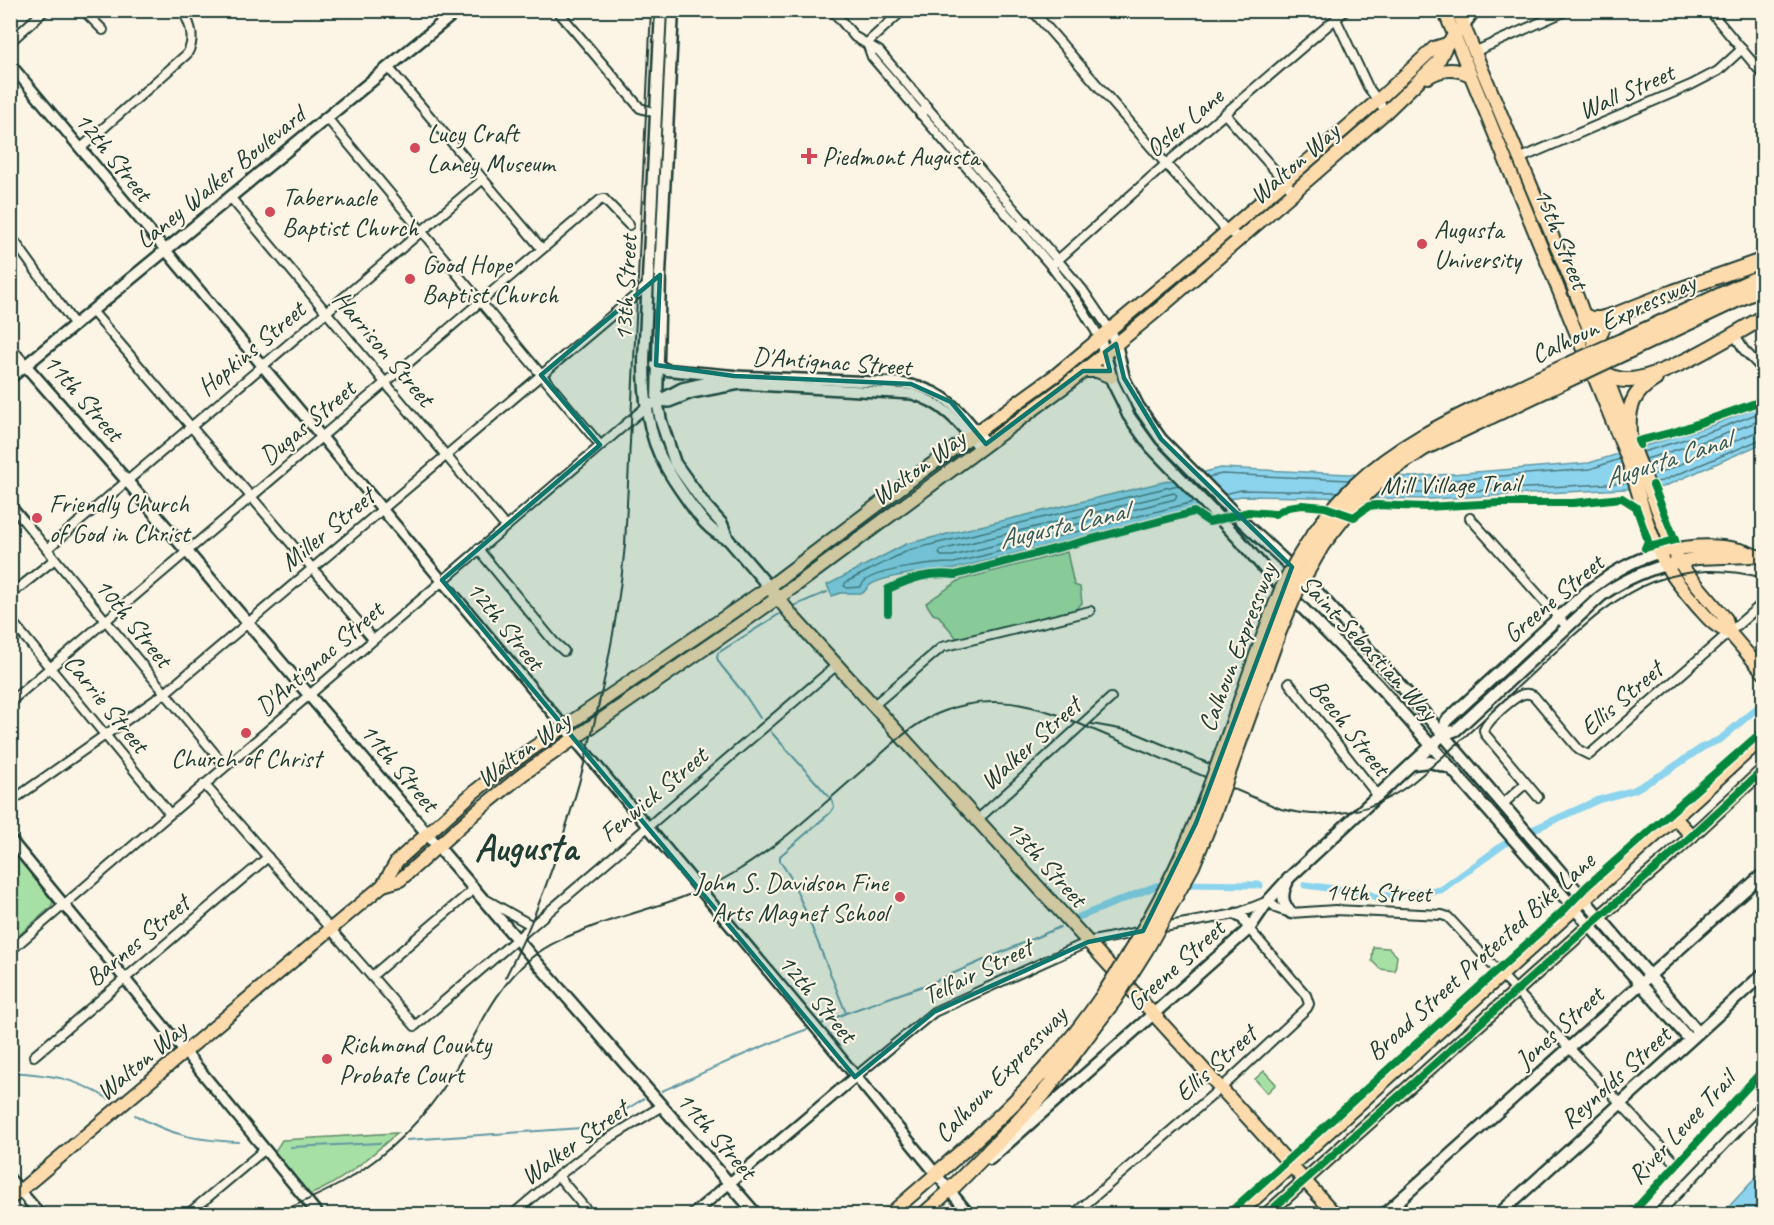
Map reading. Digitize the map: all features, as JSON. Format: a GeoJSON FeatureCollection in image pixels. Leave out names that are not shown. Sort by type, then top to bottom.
{"type":"FeatureCollection","features":[{"type":"Feature","properties":{"kind":"highway"},"geometry":{"type":"LineString","coordinates":[[1584,316],[1600,319],[1616,315],[1764,260]]}},
{"type":"Feature","properties":{"kind":"highway","name":"Calhoun Expressway"},"geometry":{"type":"LineString","coordinates":[[949,1191],[1044,1093],[1146,949],[1192,866],[1214,812],[1279,631],[1298,586],[1322,545],[1351,508],[1390,470],[1424,448],[1764,275]]}},
{"type":"Feature","properties":{"kind":"highway","name":"Calhoun Expressway"},"geometry":{"type":"LineString","coordinates":[[1622,347],[1764,287]]}},
{"type":"Feature","properties":{"kind":"highway"},"geometry":{"type":"LineString","coordinates":[[1616,315],[1603,326],[1589,364],[1617,379],[1632,380],[1648,378],[1666,370],[1764,317]]}},
{"type":"Feature","properties":{"kind":"highway"},"geometry":{"type":"LineString","coordinates":[[1629,435],[1628,418],[1634,399],[1646,384],[1666,370]]}},
{"type":"Feature","properties":{"kind":"highway","name":"Calhoun Expressway"},"geometry":{"type":"LineString","coordinates":[[935,1175],[1005,1112],[1044,1071],[1092,1013],[1110,997]]}},
{"type":"Feature","properties":{"kind":"main road","name":"Laney Walker Boulevard"},"geometry":{"type":"LineString","coordinates":[[10,378],[458,10]]}},
{"type":"Feature","properties":{"kind":"main road","name":"13th Street"},"geometry":{"type":"LineString","coordinates":[[661,10],[644,360],[652,404],[675,463],[705,505],[722,524],[728,539],[794,618],[1335,1215]]}},
{"type":"Feature","properties":{"kind":"main road"},"geometry":{"type":"LineString","coordinates":[[652,404],[656,365],[673,10]]}},
{"type":"Feature","properties":{"kind":"main road","name":"15th Street"},"geometry":{"type":"LineString","coordinates":[[1444,10],[1589,364],[1630,450],[1644,488],[1673,550],[1695,584],[1726,620],[1729,632],[1764,673]]}},
{"type":"Feature","properties":{"kind":"main road","name":"15th Street"},"geometry":{"type":"LineString","coordinates":[[1455,35],[1457,10]]}},
{"type":"Feature","properties":{"kind":"main road","name":"Walton Way"},"geometry":{"type":"LineString","coordinates":[[15,1195],[382,885],[397,861],[492,777],[563,725],[795,586],[1116,344],[1242,238],[1408,92],[1438,62],[1455,35],[1475,10]]}},
{"type":"Feature","properties":{"kind":"main road","name":"15th Street"},"geometry":{"type":"LineString","coordinates":[[1455,35],[1474,52],[1584,316],[1629,435],[1630,450]]}},
{"type":"Feature","properties":{"kind":"main road","name":"Walton Way"},"geometry":{"type":"LineString","coordinates":[[382,885],[400,880],[493,798],[776,596],[974,434],[1057,374],[1196,258],[1377,101],[1434,48],[1455,35]]}},
{"type":"Feature","properties":{"kind":"main road"},"geometry":{"type":"LineString","coordinates":[[1408,92],[1435,73],[1451,69],[1470,75]]}},
{"type":"Feature","properties":{"kind":"main road"},"geometry":{"type":"LineString","coordinates":[[1196,258],[1206,269]]}},
{"type":"Feature","properties":{"kind":"main road","name":"Saint Sebastian Way"},"geometry":{"type":"LineString","coordinates":[[1105,334],[1116,344],[1116,379],[1161,439],[1312,586],[1537,844],[1640,984],[1694,1036]]}},
{"type":"Feature","properties":{"kind":"main road","name":"Saint Sebastian Way"},"geometry":{"type":"LineString","coordinates":[[1105,334],[1105,352],[1128,415],[1151,447],[1378,685],[1525,851],[1580,904]]}},
{"type":"Feature","properties":{"kind":"main road"},"geometry":{"type":"LineString","coordinates":[[656,365],[667,370],[734,376]]}},
{"type":"Feature","properties":{"kind":"main road","name":"11th Street"},"geometry":{"type":"LineString","coordinates":[[26,366],[756,1215]]}},
{"type":"Feature","properties":{"kind":"main road"},"geometry":{"type":"LineString","coordinates":[[1083,370],[1097,370],[1116,379]]}},
{"type":"Feature","properties":{"kind":"main road","name":"15th Street"},"geometry":{"type":"LineString","coordinates":[[1644,488],[1643,508],[1665,565],[1717,628],[1729,632]]}},
{"type":"Feature","properties":{"kind":"main road","name":"Greene Street"},"geometry":{"type":"LineString","coordinates":[[1443,735],[1446,721],[1584,594],[1629,564],[1659,553],[1689,547],[1740,550],[1760,557]]}},
{"type":"Feature","properties":{"kind":"main road","name":"Greene Street"},"geometry":{"type":"LineString","coordinates":[[923,1215],[1250,929],[1268,901],[1290,877],[1443,735],[1456,729],[1601,596],[1622,582],[1665,565],[1697,558],[1760,557]]}},
{"type":"Feature","properties":{"kind":"main road"},"geometry":{"type":"LineString","coordinates":[[1322,627],[1336,614]]}},
{"type":"Feature","properties":{"kind":"main road"},"geometry":{"type":"LineString","coordinates":[[1460,754],[1458,736],[1466,720]]}},
{"type":"Feature","properties":{"kind":"main road"},"geometry":{"type":"LineString","coordinates":[[1238,1215],[1764,737]]}},
{"type":"Feature","properties":{"kind":"main road"},"geometry":{"type":"LineString","coordinates":[[1413,764],[1430,762],[1451,768]]}},
{"type":"Feature","properties":{"kind":"main road"},"geometry":{"type":"LineString","coordinates":[[1267,1215],[1764,769]]}},
{"type":"Feature","properties":{"kind":"main road"},"geometry":{"type":"LineString","coordinates":[[1675,818],[1692,836]]}},
{"type":"Feature","properties":{"kind":"main road","name":"Jones Street"},"geometry":{"type":"LineString","coordinates":[[1384,1215],[1764,873]]}},
{"type":"Feature","properties":{"kind":"main road"},"geometry":{"type":"LineString","coordinates":[[1290,877],[1283,895],[1283,902],[1291,913]]}},
{"type":"Feature","properties":{"kind":"main road"},"geometry":{"type":"LineString","coordinates":[[1236,915],[1244,919],[1250,929]]}},
{"type":"Feature","properties":{"kind":"main road","name":"Saint Sebastian Way"},"geometry":{"type":"LineString","coordinates":[[1594,921],[1650,975],[1694,1036]]}},
{"type":"Feature","properties":{"kind":"main road","name":"Reynolds Street"},"geometry":{"type":"LineString","coordinates":[[1498,1215],[1764,973]]}},
{"type":"Feature","properties":{"kind":"main road"},"geometry":{"type":"LineString","coordinates":[[1385,1080],[1400,1096]]}},
{"type":"Feature","properties":{"kind":"main road"},"geometry":{"type":"LineString","coordinates":[[890,1215],[935,1175]]}},
{"type":"Feature","properties":{"kind":"street"},"geometry":{"type":"LineString","coordinates":[[10,42],[45,10]]}},
{"type":"Feature","properties":{"kind":"street"},"geometry":{"type":"LineString","coordinates":[[83,10],[102,30]]}},
{"type":"Feature","properties":{"kind":"street"},"geometry":{"type":"LineString","coordinates":[[81,148],[187,54],[190,49],[192,32],[182,10]]}},
{"type":"Feature","properties":{"kind":"street"},"geometry":{"type":"LineString","coordinates":[[557,10],[640,108],[656,113]]}},
{"type":"Feature","properties":{"kind":"street","name":"Saint Sebastian Way"},"geometry":{"type":"LineString","coordinates":[[832,10],[855,37],[879,51],[924,111],[1054,263],[1094,304],[1105,334]]}},
{"type":"Feature","properties":{"kind":"street"},"geometry":{"type":"LineString","coordinates":[[867,43],[903,10]]}},
{"type":"Feature","properties":{"kind":"street"},"geometry":{"type":"LineString","coordinates":[[1032,10],[1227,231],[1242,238]]}},
{"type":"Feature","properties":{"kind":"street","name":"Osler Lane"},"geometry":{"type":"LineString","coordinates":[[1054,263],[1346,10]]}},
{"type":"Feature","properties":{"kind":"street"},"geometry":{"type":"LineString","coordinates":[[1474,52],[1568,10]]}},
{"type":"Feature","properties":{"kind":"street"},"geometry":{"type":"LineString","coordinates":[[1709,10],[1764,76]]}},
{"type":"Feature","properties":{"kind":"street"},"geometry":{"type":"LineString","coordinates":[[1336,19],[1377,101],[1386,112]]}},
{"type":"Feature","properties":{"kind":"street","name":"Wall Street"},"geometry":{"type":"LineString","coordinates":[[1519,159],[1691,85],[1718,71],[1742,49]]}},
{"type":"Feature","properties":{"kind":"street","name":"12th Street"},"geometry":{"type":"LineString","coordinates":[[10,64],[648,826],[969,1215]]}},
{"type":"Feature","properties":{"kind":"street"},"geometry":{"type":"LineString","coordinates":[[388,67],[542,249]]}},
{"type":"Feature","properties":{"kind":"street"},"geometry":{"type":"LineString","coordinates":[[1225,114],[1286,180],[1294,192]]}},
{"type":"Feature","properties":{"kind":"street"},"geometry":{"type":"LineString","coordinates":[[327,118],[600,445]]}},
{"type":"Feature","properties":{"kind":"street","name":"Hopkins Street"},"geometry":{"type":"LineString","coordinates":[[47,549],[482,180]]}},
{"type":"Feature","properties":{"kind":"street","name":"Harrison Street"},"geometry":{"type":"LineString","coordinates":[[230,197],[505,526]]}},
{"type":"Feature","properties":{"kind":"street","name":"Dugas Street"},"geometry":{"type":"LineString","coordinates":[[10,702],[542,249],[604,199],[629,225]]}},
{"type":"Feature","properties":{"kind":"street"},"geometry":{"type":"LineString","coordinates":[[10,235],[75,325]]}},
{"type":"Feature","properties":{"kind":"street","name":"Saint Sebastian Way"},"geometry":{"type":"LineString","coordinates":[[1054,263],[1079,304],[1105,334]]}},
{"type":"Feature","properties":{"kind":"street","name":"Miller Street"},"geometry":{"type":"LineString","coordinates":[[10,802],[165,693],[660,275]]}},
{"type":"Feature","properties":{"kind":"street"},"geometry":{"type":"LineString","coordinates":[[92,311],[373,639]]}},
{"type":"Feature","properties":{"kind":"street"},"geometry":{"type":"LineString","coordinates":[[1734,334],[1744,350],[1764,371]]}},
{"type":"Feature","properties":{"kind":"street","name":"11th Street"},"geometry":{"type":"LineString","coordinates":[[10,347],[26,366]]}},
{"type":"Feature","properties":{"kind":"street","name":"D'Antignac Street"},"geometry":{"type":"LineString","coordinates":[[10,951],[600,445],[652,404],[682,388],[734,376],[911,384],[935,392],[951,402],[983,446]]}},
{"type":"Feature","properties":{"kind":"street","name":"D'Antignac Street"},"geometry":{"type":"LineString","coordinates":[[652,404],[669,402],[692,393],[740,384],[900,392],[926,398],[940,405],[974,434]]}},
{"type":"Feature","properties":{"kind":"street","name":"10th Street"},"geometry":{"type":"LineString","coordinates":[[10,504],[225,766]]}},
{"type":"Feature","properties":{"kind":"street"},"geometry":{"type":"LineString","coordinates":[[1470,518],[1567,627]]}},
{"type":"Feature","properties":{"kind":"street"},"geometry":{"type":"LineString","coordinates":[[478,549],[554,642],[564,651]]}},
{"type":"Feature","properties":{"kind":"street"},"geometry":{"type":"LineString","coordinates":[[10,595],[55,559]]}},
{"type":"Feature","properties":{"kind":"street","name":"Ellis Street"},"geometry":{"type":"LineString","coordinates":[[1526,783],[1487,738],[1484,730],[1490,721],[1516,698],[1530,694],[1534,696],[1579,750],[1589,755],[1764,602]]}},
{"type":"Feature","properties":{"kind":"street"},"geometry":{"type":"LineString","coordinates":[[873,705],[942,647],[1090,611]]}},
{"type":"Feature","properties":{"kind":"street","name":"Carrie Street"},"geometry":{"type":"LineString","coordinates":[[10,619],[170,814]]}},
{"type":"Feature","properties":{"kind":"street","name":"Fenwick Street"},"geometry":{"type":"LineString","coordinates":[[372,976],[415,1026],[837,665]]}},
{"type":"Feature","properties":{"kind":"street","name":"Beech Street"},"geometry":{"type":"LineString","coordinates":[[1289,683],[1378,796]]}},
{"type":"Feature","properties":{"kind":"street","name":"Walker Street"},"geometry":{"type":"LineString","coordinates":[[977,820],[1111,698]]}},
{"type":"Feature","properties":{"kind":"street"},"geometry":{"type":"LineString","coordinates":[[1503,804],[1526,783],[1538,796]]}},
{"type":"Feature","properties":{"kind":"street"},"geometry":{"type":"LineString","coordinates":[[204,784],[372,976],[477,892],[531,925]]}},
{"type":"Feature","properties":{"kind":"street"},"geometry":{"type":"LineString","coordinates":[[10,839],[318,1215]]}},
{"type":"Feature","properties":{"kind":"street","name":"Barnes Street"},"geometry":{"type":"LineString","coordinates":[[34,1056],[268,857]]}},
{"type":"Feature","properties":{"kind":"street","name":"14th Street"},"geometry":{"type":"LineString","coordinates":[[1268,901],[1278,909],[1291,913],[1352,910],[1442,915],[1453,921],[1672,1159]]}},
{"type":"Feature","properties":{"kind":"street","name":"Telfair Street"},"geometry":{"type":"LineString","coordinates":[[693,1215],[728,1183],[934,1012],[1088,942],[1236,915],[1268,901]]}},
{"type":"Feature","properties":{"kind":"street","name":"Ellis Street"},"geometry":{"type":"LineString","coordinates":[[1074,1215],[1220,1088],[1310,1004],[1306,995],[1250,929]]}},
{"type":"Feature","properties":{"kind":"street"},"geometry":{"type":"LineString","coordinates":[[1658,1215],[1764,1103]]}},
{"type":"Feature","properties":{"kind":"street","name":"Walker Street"},"geometry":{"type":"LineString","coordinates":[[513,1215],[601,1143],[662,1106]]}},
{"type":"Feature","properties":{"kind":"street"},"geometry":{"type":"LineString","coordinates":[[188,1215],[264,1150]]}},
{"type":"Feature","properties":{"kind":"street"},"geometry":{"type":"LineString","coordinates":[[558,1176],[590,1215]]}},
{"type":"Feature","properties":{"kind":"street"},"geometry":{"type":"LineString","coordinates":[[10,1179],[15,1195],[39,1215]]}},
{"type":"Feature","properties":{"kind":"highlighted area"},"geometry":{"type":"Polygon","coordinates":[[[660,275],[656,365],[734,376],[911,384],[951,402],[986,444],[1083,371],[1110,371],[1105,352],[1116,344],[1124,378],[1161,439],[1292,567],[1196,823],[1143,931],[1088,942],[934,1012],[855,1077],[442,580],[600,445],[541,375],[660,275]]]}},
{"type":"Feature","properties":{"kind":"green space"},"geometry":{"type":"Polygon","coordinates":[[[1067,552],[1074,585],[1080,587],[1082,603],[1074,611],[957,639],[939,616],[933,614],[926,603],[960,580],[1067,552]]]}},
{"type":"Feature","properties":{"kind":"green space"},"geometry":{"type":"Polygon","coordinates":[[[11,848],[53,902],[51,907],[11,942],[11,848]]]}},
{"type":"Feature","properties":{"kind":"green space"},"geometry":{"type":"Polygon","coordinates":[[[1373,947],[1389,948],[1397,956],[1395,971],[1380,969],[1372,961],[1373,947]]]}},
{"type":"Feature","properties":{"kind":"green space"},"geometry":{"type":"Polygon","coordinates":[[[1264,1071],[1276,1084],[1267,1093],[1255,1079],[1264,1071]]]}},
{"type":"Feature","properties":{"kind":"green space"},"geometry":{"type":"Polygon","coordinates":[[[397,1133],[343,1177],[307,1196],[275,1151],[282,1140],[397,1133]]]}},
{"type":"Feature","properties":{"kind":"water","name":"Augusta Canal"},"geometry":{"type":"Polygon","coordinates":[[[1763,405],[1763,443],[1663,487],[1429,499],[1241,496],[954,569],[884,579],[869,586],[863,593],[840,593],[832,596],[827,585],[906,544],[1221,468],[1413,477],[1589,463],[1713,425],[1763,405]]]}},
{"type":"Feature","properties":{"kind":"water"},"geometry":{"type":"Polygon","coordinates":[[[1763,1170],[1763,1214],[1722,1214],[1763,1170]]]}},
{"type":"Feature","properties":{"kind":"waterway"},"geometry":{"type":"LineString","coordinates":[[791,607],[827,592]]}},
{"type":"Feature","properties":{"kind":"waterway"},"geometry":{"type":"LineString","coordinates":[[760,718],[720,664],[717,658],[718,653],[784,611]]}},
{"type":"Feature","properties":{"kind":"waterway"},"geometry":{"type":"LineString","coordinates":[[1305,885],[1366,893],[1376,897],[1441,890],[1510,840],[1598,800],[1634,790],[1666,772],[1703,747],[1721,739],[1764,702]]}},
{"type":"Feature","properties":{"kind":"waterway"},"geometry":{"type":"LineString","coordinates":[[771,732],[832,800],[834,807],[780,856],[780,861],[791,878],[846,1013]]}},
{"type":"Feature","properties":{"kind":"waterway"},"geometry":{"type":"LineString","coordinates":[[1182,884],[1260,885]]}},
{"type":"Feature","properties":{"kind":"waterway"},"geometry":{"type":"LineString","coordinates":[[1079,917],[1156,886],[1167,885]]}},
{"type":"Feature","properties":{"kind":"waterway"},"geometry":{"type":"LineString","coordinates":[[819,1025],[931,983],[1060,927]]}},
{"type":"Feature","properties":{"kind":"waterway"},"geometry":{"type":"LineString","coordinates":[[662,1091],[754,1050],[811,1028]]}},
{"type":"Feature","properties":{"kind":"waterway"},"geometry":{"type":"LineString","coordinates":[[10,1072],[61,1078],[84,1086],[109,1099]]}},
{"type":"Feature","properties":{"kind":"waterway"},"geometry":{"type":"LineString","coordinates":[[407,1140],[582,1128],[606,1122],[643,1099]]}},
{"type":"Feature","properties":{"kind":"waterway"},"geometry":{"type":"LineString","coordinates":[[135,1115],[161,1128],[185,1136],[239,1142]]}},
{"type":"Feature","properties":{"kind":"waterway"},"geometry":{"type":"LineString","coordinates":[[291,1147],[380,1143]]}},
{"type":"Feature","properties":{"kind":"railway"},"geometry":{"type":"LineString","coordinates":[[505,978],[538,907],[572,808],[601,694],[618,606],[625,545],[651,10]]}},
{"type":"Feature","properties":{"kind":"railway"},"geometry":{"type":"LineString","coordinates":[[275,1214],[345,1181],[361,1171],[405,1134],[442,1091],[506,985],[517,971],[538,952],[597,925],[684,897],[734,873],[787,835],[904,734],[932,716],[957,707],[985,702],[1028,706],[1056,714],[1281,809],[1316,814],[1350,812],[1381,801],[1412,783],[1585,625],[1610,605],[1638,588],[1666,577],[1694,572],[1735,572],[1764,578]]}},
{"type":"Feature","properties":{"kind":"railway"},"geometry":{"type":"LineString","coordinates":[[1092,724],[1131,731],[1210,764]]}},
{"type":"Feature","properties":{"kind":"cycle path"},"geometry":{"type":"LineString","coordinates":[[1640,445],[1638,441],[1677,431],[1764,400]]}},
{"type":"Feature","properties":{"kind":"cycle path","name":"Mill Village Trail"},"geometry":{"type":"LineString","coordinates":[[888,613],[888,589],[913,579],[937,574],[955,575],[1194,512],[1209,522],[1249,512],[1275,514],[1288,507],[1302,505],[1325,507],[1354,517],[1369,506],[1376,505],[1425,507],[1500,503],[1573,503],[1622,498],[1636,507],[1648,541],[1645,548],[1675,540],[1653,485]]}},
{"type":"Feature","properties":{"kind":"cycle path","name":"Broad Street Protected Bike Lane"},"geometry":{"type":"LineString","coordinates":[[1228,1214],[1563,911],[1587,886],[1764,730]]}},
{"type":"Feature","properties":{"kind":"cycle path"},"geometry":{"type":"LineString","coordinates":[[1267,1214],[1670,856],[1764,769]]}},
{"type":"Feature","properties":{"kind":"cycle path","name":"River Levee Trail"},"geometry":{"type":"LineString","coordinates":[[1631,1214],[1764,1069]]}},
{"type":"Feature","properties":{"kind":"place","name":"Lucy Craft Laney Museum"},"geometry":{"type":"Point","coordinates":[415,148]}},
{"type":"Feature","properties":{"kind":"place","name":"Piedmont Augusta"},"geometry":{"type":"Point","coordinates":[809,156]}},
{"type":"Feature","properties":{"kind":"place","name":"Tabernacle Baptist Church"},"geometry":{"type":"Point","coordinates":[270,212]}},
{"type":"Feature","properties":{"kind":"place","name":"Augusta University"},"geometry":{"type":"Point","coordinates":[1422,244]}},
{"type":"Feature","properties":{"kind":"place","name":"Good Hope Baptist Church"},"geometry":{"type":"Point","coordinates":[410,279]}},
{"type":"Feature","properties":{"kind":"place","name":"Friendly Church of God in Christ"},"geometry":{"type":"Point","coordinates":[37,518]}},
{"type":"Feature","properties":{"kind":"place","name":"Church of Christ"},"geometry":{"type":"Point","coordinates":[246,733]}},
{"type":"Feature","properties":{"kind":"place","name":"John S. Davidson Fine Arts Magnet School"},"geometry":{"type":"Point","coordinates":[900,897]}},
{"type":"Feature","properties":{"kind":"place","name":"Richmond County Probate Court"},"geometry":{"type":"Point","coordinates":[327,1059]}},
{"type":"Feature","properties":{"kind":"district","name":"Augusta"},"geometry":{"type":"Point","coordinates":[526,847]}}]}
